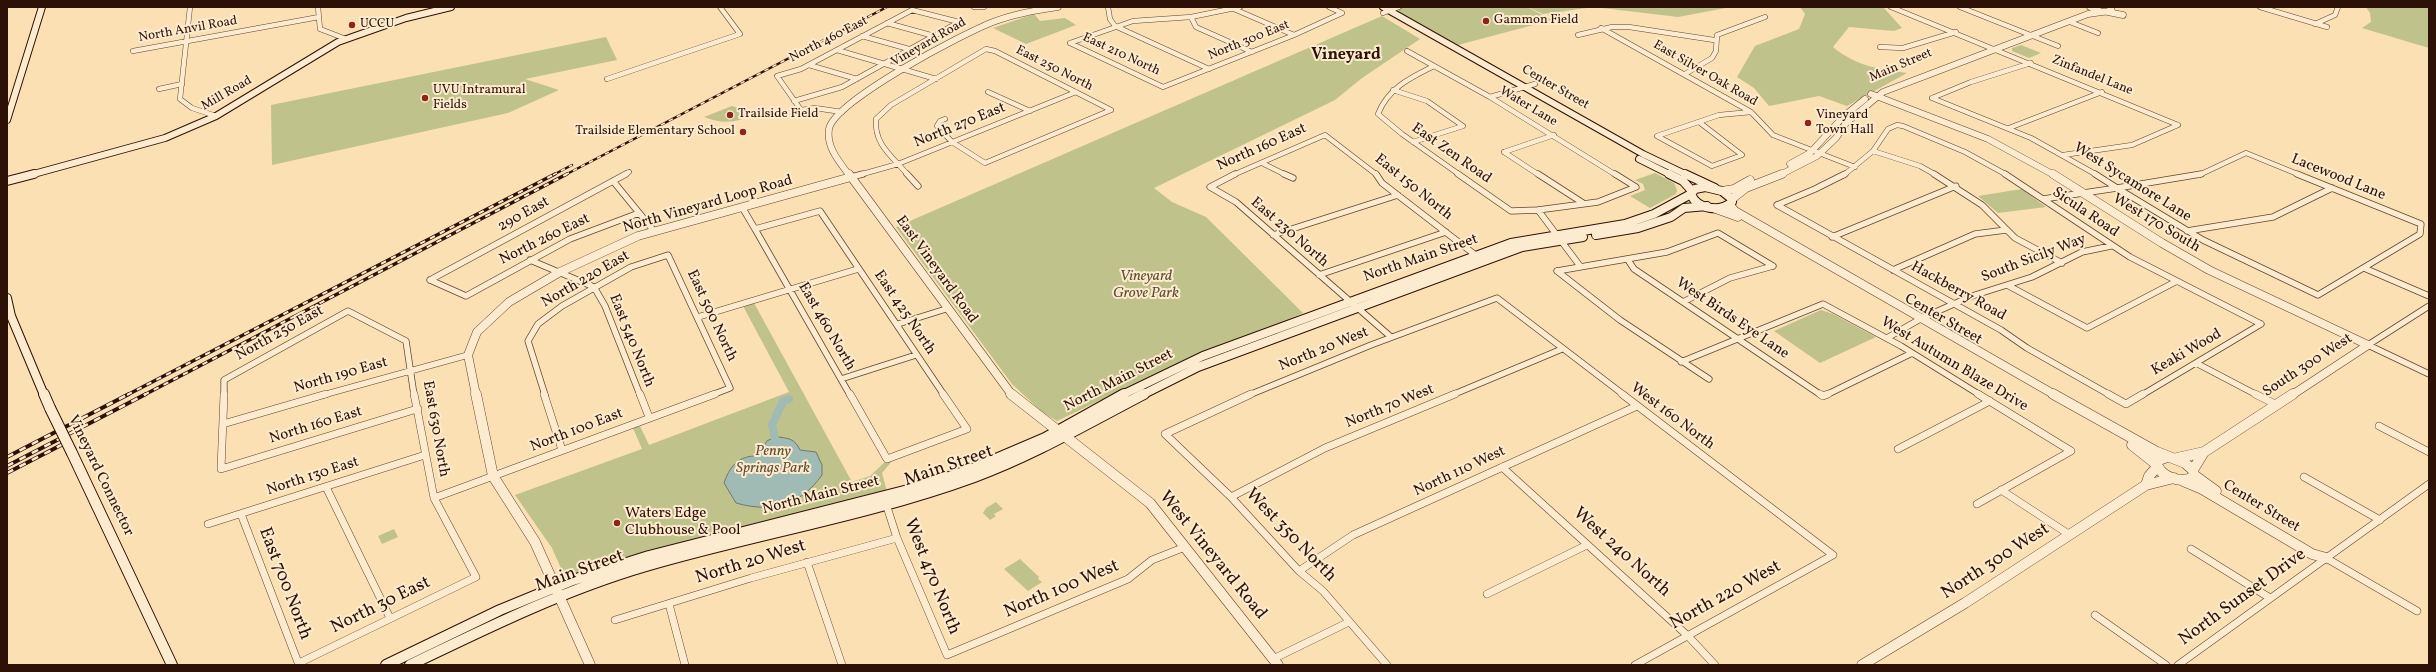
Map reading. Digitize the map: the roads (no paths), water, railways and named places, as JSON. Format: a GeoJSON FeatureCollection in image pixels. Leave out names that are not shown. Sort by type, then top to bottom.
{"type":"FeatureCollection","features":[{"type":"Feature","properties":{"kind":"main road"},"geometry":{"type":"LineString","coordinates":[[7,120],[42,7]]}},
{"type":"Feature","properties":{"kind":"main road","name":"Mill Road"},"geometry":{"type":"LineString","coordinates":[[7,181],[133,148],[165,138],[216,116],[338,42],[435,9],[451,7]]}},
{"type":"Feature","properties":{"kind":"main road","name":"Center Street"},"geometry":{"type":"LineString","coordinates":[[1374,7],[1385,10],[1654,160],[1719,189]]}},
{"type":"Feature","properties":{"kind":"main road","name":"Center Street"},"geometry":{"type":"LineString","coordinates":[[1523,87],[1659,170],[1683,181],[1692,193],[1694,200],[1710,207]]}},
{"type":"Feature","properties":{"kind":"main road"},"geometry":{"type":"LineString","coordinates":[[1692,193],[1699,188],[1719,189],[1731,202],[1710,207]]}},
{"type":"Feature","properties":{"kind":"main road","name":"North Main Street"},"geometry":{"type":"LineString","coordinates":[[1557,238],[1601,229],[1651,215],[1692,193]]}},
{"type":"Feature","properties":{"kind":"main road","name":"North Main Street"},"geometry":{"type":"LineString","coordinates":[[649,556],[916,488],[970,470],[1061,433],[1198,367],[1357,308],[1480,258],[1511,243],[1612,234],[1671,217],[1684,208],[1710,207]]}},
{"type":"Feature","properties":{"kind":"main road","name":"North Main Street"},"geometry":{"type":"LineString","coordinates":[[1061,433],[1118,396],[1197,358],[1349,301],[1480,258]]}},
{"type":"Feature","properties":{"kind":"main road","name":"Vineyard Connector"},"geometry":{"type":"LineString","coordinates":[[7,298],[11,316],[50,408],[172,665]]}},
{"type":"Feature","properties":{"kind":"main road","name":"Main Street"},"geometry":{"type":"LineString","coordinates":[[386,665],[487,616],[558,592],[667,560],[899,502],[1024,458],[1061,433]]}},
{"type":"Feature","properties":{"kind":"main road","name":"Main Street"},"geometry":{"type":"LineString","coordinates":[[410,665],[558,592],[649,556]]}},
{"type":"Feature","properties":{"kind":"street"},"geometry":{"type":"LineString","coordinates":[[190,7],[180,99],[185,105],[216,116]]}},
{"type":"Feature","properties":{"kind":"street"},"geometry":{"type":"LineString","coordinates":[[318,7],[320,29],[346,39]]}},
{"type":"Feature","properties":{"kind":"street"},"geometry":{"type":"LineString","coordinates":[[606,79],[740,34],[720,7]]}},
{"type":"Feature","properties":{"kind":"street"},"geometry":{"type":"LineString","coordinates":[[974,7],[982,8]]}},
{"type":"Feature","properties":{"kind":"street","name":"Vineyard Road"},"geometry":{"type":"LineString","coordinates":[[842,112],[863,94],[985,25],[1019,14],[1058,7]]}},
{"type":"Feature","properties":{"kind":"street"},"geometry":{"type":"LineString","coordinates":[[1108,7],[1110,19],[1115,26],[1209,69]]}},
{"type":"Feature","properties":{"kind":"street"},"geometry":{"type":"LineString","coordinates":[[1115,26],[1143,19],[1191,17],[1240,7]]}},
{"type":"Feature","properties":{"kind":"street","name":"North 300 East"},"geometry":{"type":"LineString","coordinates":[[1163,87],[1294,35],[1342,13],[1329,7]]}},
{"type":"Feature","properties":{"kind":"street"},"geometry":{"type":"LineString","coordinates":[[1385,10],[1399,7]]}},
{"type":"Feature","properties":{"kind":"street","name":"Zinfandel Lane"},"geometry":{"type":"LineString","coordinates":[[1892,7],[1996,48],[2178,125],[2132,145],[2063,155]]}},
{"type":"Feature","properties":{"kind":"street"},"geometry":{"type":"LineString","coordinates":[[1960,7],[2058,46]]}},
{"type":"Feature","properties":{"kind":"street"},"geometry":{"type":"LineString","coordinates":[[2088,14],[2090,7],[2109,9]]}},
{"type":"Feature","properties":{"kind":"street"},"geometry":{"type":"LineString","coordinates":[[2260,7],[2327,27]]}},
{"type":"Feature","properties":{"kind":"street"},"geometry":{"type":"LineString","coordinates":[[2315,24],[2335,15],[2338,7]]}},
{"type":"Feature","properties":{"kind":"street"},"geometry":{"type":"LineString","coordinates":[[1234,9],[1294,35]]}},
{"type":"Feature","properties":{"kind":"street","name":"Main Street"},"geometry":{"type":"LineString","coordinates":[[1731,202],[1746,188],[1782,174],[1815,153],[1844,116],[1874,95],[1927,69],[1960,58],[1979,54],[2033,36],[2088,14],[2109,9]]}},
{"type":"Feature","properties":{"kind":"street","name":"North 460 East"},"geometry":{"type":"LineString","coordinates":[[794,101],[777,76],[801,69],[912,10],[959,22],[934,36]]}},
{"type":"Feature","properties":{"kind":"street"},"geometry":{"type":"LineString","coordinates":[[1191,17],[1196,27],[1252,52]]}},
{"type":"Feature","properties":{"kind":"street"},"geometry":{"type":"LineString","coordinates":[[1714,40],[1723,32],[1765,17]]}},
{"type":"Feature","properties":{"kind":"street","name":"North Anvil Road"},"geometry":{"type":"LineString","coordinates":[[133,51],[319,18]]}},
{"type":"Feature","properties":{"kind":"street"},"geometry":{"type":"LineString","coordinates":[[2070,22],[2098,32]]}},
{"type":"Feature","properties":{"kind":"street"},"geometry":{"type":"LineString","coordinates":[[887,23],[934,36]]}},
{"type":"Feature","properties":{"kind":"street","name":"East 210 North"},"geometry":{"type":"LineString","coordinates":[[1115,26],[1070,43],[1163,87]]}},
{"type":"Feature","properties":{"kind":"street"},"geometry":{"type":"LineString","coordinates":[[1578,35],[1601,28],[1629,27],[1714,40]]}},
{"type":"Feature","properties":{"kind":"street","name":"East Silver Oak Road"},"geometry":{"type":"LineString","coordinates":[[1601,28],[1751,112],[1773,135],[1815,153],[1855,167]]}},
{"type":"Feature","properties":{"kind":"street"},"geometry":{"type":"LineString","coordinates":[[1880,47],[1903,48],[1956,32]]}},
{"type":"Feature","properties":{"kind":"street"},"geometry":{"type":"LineString","coordinates":[[862,36],[909,49]]}},
{"type":"Feature","properties":{"kind":"street"},"geometry":{"type":"LineString","coordinates":[[842,112],[815,108],[801,110],[794,101],[831,92],[934,36]]}},
{"type":"Feature","properties":{"kind":"street"},"geometry":{"type":"LineString","coordinates":[[1685,74],[1693,72],[1714,56],[1716,51],[1714,40]]}},
{"type":"Feature","properties":{"kind":"street","name":"East 250 North"},"geometry":{"type":"LineString","coordinates":[[936,79],[986,49],[995,51],[1111,110],[985,163],[952,142]]}},
{"type":"Feature","properties":{"kind":"street"},"geometry":{"type":"LineString","coordinates":[[837,50],[936,79]]}},
{"type":"Feature","properties":{"kind":"street","name":"Water Lane"},"geometry":{"type":"LineString","coordinates":[[1407,51],[1490,97],[1554,135],[1636,187],[1627,192],[1598,202],[1583,203]]}},
{"type":"Feature","properties":{"kind":"street","name":"West Sycamore Lane"},"geometry":{"type":"LineString","coordinates":[[2031,63],[1964,84],[1932,98],[2009,128],[2063,155],[2187,231],[2243,261],[2318,294],[2364,268]]}},
{"type":"Feature","properties":{"kind":"street"},"geometry":{"type":"LineString","coordinates":[[809,65],[857,79]]}},
{"type":"Feature","properties":{"kind":"street"},"geometry":{"type":"LineString","coordinates":[[1393,90],[1434,66]]}},
{"type":"Feature","properties":{"kind":"street"},"geometry":{"type":"LineString","coordinates":[[918,186],[879,142],[875,132],[876,119],[891,106],[936,79]]}},
{"type":"Feature","properties":{"kind":"street"},"geometry":{"type":"LineString","coordinates":[[159,89],[182,84]]}},
{"type":"Feature","properties":{"kind":"street"},"geometry":{"type":"LineString","coordinates":[[1490,97],[1534,84]]}},
{"type":"Feature","properties":{"kind":"street"},"geometry":{"type":"LineString","coordinates":[[1393,90],[1428,101],[1463,126],[1413,142]]}},
{"type":"Feature","properties":{"kind":"street","name":"East Zen Road"},"geometry":{"type":"LineString","coordinates":[[1393,90],[1382,103],[1378,114],[1413,142],[1511,211],[1538,210]]}},
{"type":"Feature","properties":{"kind":"street"},"geometry":{"type":"LineString","coordinates":[[988,92],[1030,111]]}},
{"type":"Feature","properties":{"kind":"street","name":"North 270 East"},"geometry":{"type":"LineString","coordinates":[[851,177],[898,164],[1076,92]]}},
{"type":"Feature","properties":{"kind":"street"},"geometry":{"type":"LineString","coordinates":[[2009,128],[2102,92]]}},
{"type":"Feature","properties":{"kind":"street","name":"West 170 South"},"geometry":{"type":"LineString","coordinates":[[1874,95],[1943,120],[2001,145],[2026,158],[2150,237],[2209,271],[2429,374]]}},
{"type":"Feature","properties":{"kind":"street","name":"East Vineyard Road"},"geometry":{"type":"LineString","coordinates":[[842,112],[831,122],[828,138],[832,151],[1005,388],[1015,398],[1061,433]]}},
{"type":"Feature","properties":{"kind":"street"},"geometry":{"type":"LineString","coordinates":[[1699,122],[1742,155],[1712,166],[1662,141],[1657,136],[1719,115],[1751,112]]}},
{"type":"Feature","properties":{"kind":"street"},"geometry":{"type":"LineString","coordinates":[[945,119],[940,121],[938,126],[952,142]]}},
{"type":"Feature","properties":{"kind":"street","name":"Sicula Road"},"geometry":{"type":"LineString","coordinates":[[1873,151],[1889,127],[1895,125],[1918,132],[1965,152],[2001,171],[2043,198],[2111,246],[2176,282],[2262,324]]}},
{"type":"Feature","properties":{"kind":"street","name":"North 160 East"},"geometry":{"type":"LineString","coordinates":[[1210,187],[1215,183],[1262,163],[1294,144],[1325,135]]}},
{"type":"Feature","properties":{"kind":"street","name":"East 150 North"},"geometry":{"type":"LineString","coordinates":[[1325,135],[1375,172],[1382,183],[1480,258]]}},
{"type":"Feature","properties":{"kind":"street"},"geometry":{"type":"LineString","coordinates":[[1554,135],[1504,152],[1583,203]]}},
{"type":"Feature","properties":{"kind":"street"},"geometry":{"type":"LineString","coordinates":[[1855,167],[1873,151],[1920,166],[1956,186],[1982,205],[2006,230],[2022,243],[2062,263]]}},
{"type":"Feature","properties":{"kind":"street","name":"Main Street"},"geometry":{"type":"LineString","coordinates":[[1719,189],[1734,189],[1742,183],[1778,170],[1815,153]]}},
{"type":"Feature","properties":{"kind":"street","name":"Lacewood Lane"},"geometry":{"type":"LineString","coordinates":[[2117,188],[2198,175],[2246,153],[2421,224],[2420,234],[2364,268]]}},
{"type":"Feature","properties":{"kind":"street"},"geometry":{"type":"LineString","coordinates":[[1262,163],[1293,178]]}},
{"type":"Feature","properties":{"kind":"street","name":"Hackberry Road"},"geometry":{"type":"LineString","coordinates":[[1855,167],[1821,188],[1776,205],[1954,304],[2126,404]]}},
{"type":"Feature","properties":{"kind":"street","name":"290 East"},"geometry":{"type":"LineString","coordinates":[[466,296],[430,280],[629,172]]}},
{"type":"Feature","properties":{"kind":"street","name":"North Vineyard Loop Road"},"geometry":{"type":"LineString","coordinates":[[468,355],[477,332],[509,302],[560,272],[638,236],[851,177]]}},
{"type":"Feature","properties":{"kind":"street"},"geometry":{"type":"LineString","coordinates":[[613,181],[654,231]]}},
{"type":"Feature","properties":{"kind":"street"},"geometry":{"type":"LineString","coordinates":[[1832,237],[1956,186]]}},
{"type":"Feature","properties":{"kind":"street","name":"East 230 North"},"geometry":{"type":"LineString","coordinates":[[1210,187],[1236,202],[1391,337]]}},
{"type":"Feature","properties":{"kind":"street"},"geometry":{"type":"LineString","coordinates":[[2043,198],[2117,188]]}},
{"type":"Feature","properties":{"kind":"street"},"geometry":{"type":"LineString","coordinates":[[2187,231],[2273,217],[2332,188]]}},
{"type":"Feature","properties":{"kind":"street"},"geometry":{"type":"LineString","coordinates":[[1273,235],[1398,195]]}},
{"type":"Feature","properties":{"kind":"street","name":"Center Street"},"geometry":{"type":"LineString","coordinates":[[1731,202],[1735,211],[1752,219],[1919,320],[2132,440],[2185,463],[2208,486],[2326,558],[2417,611]]}},
{"type":"Feature","properties":{"kind":"street"},"geometry":{"type":"LineString","coordinates":[[1580,266],[1557,238],[1538,210],[1583,203]]}},
{"type":"Feature","properties":{"kind":"street","name":"East 460 North"},"geometry":{"type":"LineString","coordinates":[[742,207],[887,459]]}},
{"type":"Feature","properties":{"kind":"street","name":"Center Street"},"geometry":{"type":"LineString","coordinates":[[1710,207],[1749,222],[2132,445],[2157,465],[2178,479],[2202,489],[2312,554],[2326,558]]}},
{"type":"Feature","properties":{"kind":"street","name":"East 425 North"},"geometry":{"type":"LineString","coordinates":[[754,229],[820,211],[858,269],[898,324],[916,355],[967,429],[887,459]]}},
{"type":"Feature","properties":{"kind":"street","name":"North 260 East"},"geometry":{"type":"LineString","coordinates":[[466,296],[570,239],[639,212]]}},
{"type":"Feature","properties":{"kind":"street"},"geometry":{"type":"LineString","coordinates":[[1893,270],[1975,234],[2006,230]]}},
{"type":"Feature","properties":{"kind":"street"},"geometry":{"type":"LineString","coordinates":[[1319,275],[1446,232]]}},
{"type":"Feature","properties":{"kind":"street"},"geometry":{"type":"LineString","coordinates":[[1683,302],[1730,278],[1773,266],[1718,233],[1667,252],[1628,260],[1580,266],[1557,271],[1620,320],[1681,362],[1709,379]]}},
{"type":"Feature","properties":{"kind":"street","name":"South Sicily Way"},"geometry":{"type":"LineString","coordinates":[[1886,338],[1919,320],[1972,296],[2009,286],[2062,263],[2082,252],[2111,246]]}},
{"type":"Feature","properties":{"kind":"street","name":"North 220 East"},"geometry":{"type":"LineString","coordinates":[[562,450],[528,341],[538,324],[562,306],[631,267],[668,255]]}},
{"type":"Feature","properties":{"kind":"street","name":"East 500 North"},"geometry":{"type":"LineString","coordinates":[[668,255],[730,388]]}},
{"type":"Feature","properties":{"kind":"street","name":"East 540 North"},"geometry":{"type":"LineString","coordinates":[[530,260],[594,287],[605,306],[649,418]]}},
{"type":"Feature","properties":{"kind":"street","name":"West Birds Eye Lane"},"geometry":{"type":"LineString","coordinates":[[1628,260],[1634,269],[1823,396],[1912,353]]}},
{"type":"Feature","properties":{"kind":"street"},"geometry":{"type":"LineString","coordinates":[[2364,268],[2429,296]]}},
{"type":"Feature","properties":{"kind":"street"},"geometry":{"type":"LineString","coordinates":[[698,317],[858,269]]}},
{"type":"Feature","properties":{"kind":"street"},"geometry":{"type":"LineString","coordinates":[[2009,286],[2087,328],[2176,282]]}},
{"type":"Feature","properties":{"kind":"street","name":"North 20 West"},"geometry":{"type":"LineString","coordinates":[[1165,434],[1222,405],[1391,337],[1497,298]]}},
{"type":"Feature","properties":{"kind":"street","name":"West 160 North"},"geometry":{"type":"LineString","coordinates":[[1497,298],[1833,555]]}},
{"type":"Feature","properties":{"kind":"street","name":"West Autumn Blaze Drive"},"geometry":{"type":"LineString","coordinates":[[1738,339],[1823,304],[1912,353],[2071,451],[2001,490]]}},
{"type":"Feature","properties":{"kind":"street","name":"South 300 West"},"geometry":{"type":"LineString","coordinates":[[2170,457],[2186,458],[2204,452],[2275,404],[2429,306]]}},
{"type":"Feature","properties":{"kind":"street"},"geometry":{"type":"LineString","coordinates":[[898,324],[946,309]]}},
{"type":"Feature","properties":{"kind":"street","name":"East 630 North"},"geometry":{"type":"LineString","coordinates":[[348,311],[406,341],[418,409],[420,432],[434,498],[476,577]]}},
{"type":"Feature","properties":{"kind":"street","name":"North 250 East"},"geometry":{"type":"LineString","coordinates":[[223,424],[224,380],[348,311]]}},
{"type":"Feature","properties":{"kind":"street","name":"Keaki Wood"},"geometry":{"type":"LineString","coordinates":[[2126,404],[2262,324]]}},
{"type":"Feature","properties":{"kind":"street"},"geometry":{"type":"LineString","coordinates":[[1681,362],[1738,339]]}},
{"type":"Feature","properties":{"kind":"street","name":"North 70 West"},"geometry":{"type":"LineString","coordinates":[[1231,497],[1325,448],[1562,349]]}},
{"type":"Feature","properties":{"kind":"street"},"geometry":{"type":"LineString","coordinates":[[468,355],[494,476],[535,542],[590,665]]}},
{"type":"Feature","properties":{"kind":"street","name":"North 190 East"},"geometry":{"type":"LineString","coordinates":[[223,424],[411,369],[468,355]]}},
{"type":"Feature","properties":{"kind":"street"},"geometry":{"type":"LineString","coordinates":[[841,379],[916,355]]}},
{"type":"Feature","properties":{"kind":"street"},"geometry":{"type":"LineString","coordinates":[[2196,363],[2275,404]]}},
{"type":"Feature","properties":{"kind":"street","name":"North 100 East"},"geometry":{"type":"LineString","coordinates":[[434,498],[730,388]]}},
{"type":"Feature","properties":{"kind":"street"},"geometry":{"type":"LineString","coordinates":[[1898,449],[1990,401]]}},
{"type":"Feature","properties":{"kind":"street","name":"North 110 West"},"geometry":{"type":"LineString","coordinates":[[1299,571],[1353,536],[1637,406]]}},
{"type":"Feature","properties":{"kind":"street","name":"North 160 East"},"geometry":{"type":"LineString","coordinates":[[223,424],[221,469],[418,409]]}},
{"type":"Feature","properties":{"kind":"street"},"geometry":{"type":"LineString","coordinates":[[2379,426],[2429,452]]}},
{"type":"Feature","properties":{"kind":"street","name":"West Vineyard Road"},"geometry":{"type":"LineString","coordinates":[[1061,433],[1150,503],[1275,662]]}},
{"type":"Feature","properties":{"kind":"street","name":"West 350 North"},"geometry":{"type":"LineString","coordinates":[[1165,434],[1231,497],[1299,571],[1323,591],[1387,665]]}},
{"type":"Feature","properties":{"kind":"street","name":"South 300 West"},"geometry":{"type":"LineString","coordinates":[[2194,473],[2204,452]]}},
{"type":"Feature","properties":{"kind":"street","name":"North 130 East"},"geometry":{"type":"LineString","coordinates":[[208,524],[425,455]]}},
{"type":"Feature","properties":{"kind":"street"},"geometry":{"type":"LineString","coordinates":[[2157,465],[2158,458],[2170,457]]}},
{"type":"Feature","properties":{"kind":"street","name":"North 300 West"},"geometry":{"type":"LineString","coordinates":[[2146,485],[2149,476],[2157,465]]}},
{"type":"Feature","properties":{"kind":"street","name":"West 240 North"},"geometry":{"type":"LineString","coordinates":[[1502,467],[1688,636],[1716,665]]}},
{"type":"Feature","properties":{"kind":"street","name":"North 300 West"},"geometry":{"type":"LineString","coordinates":[[1862,665],[1964,603],[2146,485],[2178,479],[2191,479],[2194,473]]}},
{"type":"Feature","properties":{"kind":"street"},"geometry":{"type":"LineString","coordinates":[[2304,477],[2380,520]]}},
{"type":"Feature","properties":{"kind":"street","name":"North Sunset Drive"},"geometry":{"type":"LineString","coordinates":[[2178,665],[2429,484]]}},
{"type":"Feature","properties":{"kind":"street"},"geometry":{"type":"LineString","coordinates":[[326,487],[390,618]]}},
{"type":"Feature","properties":{"kind":"street"},"geometry":{"type":"LineString","coordinates":[[1977,504],[2001,490],[2070,535]]}},
{"type":"Feature","properties":{"kind":"street","name":"West 470 North"},"geometry":{"type":"LineString","coordinates":[[888,510],[897,538],[947,655]]}},
{"type":"Feature","properties":{"kind":"street","name":"East 700 North"},"geometry":{"type":"LineString","coordinates":[[241,514],[299,664]]}},
{"type":"Feature","properties":{"kind":"street","name":"North 20 West"},"geometry":{"type":"LineString","coordinates":[[615,620],[807,562],[897,538]]}},
{"type":"Feature","properties":{"kind":"street"},"geometry":{"type":"LineString","coordinates":[[1487,594],[1587,545]]}},
{"type":"Feature","properties":{"kind":"street","name":"North 100 West"},"geometry":{"type":"LineString","coordinates":[[947,655],[1128,579],[1152,560],[1185,547]]}},
{"type":"Feature","properties":{"kind":"street"},"geometry":{"type":"LineString","coordinates":[[2191,549],[2270,598]]}},
{"type":"Feature","properties":{"kind":"street","name":"North 220 West"},"geometry":{"type":"LineString","coordinates":[[1635,665],[1833,555]]}},
{"type":"Feature","properties":{"kind":"street"},"geometry":{"type":"LineString","coordinates":[[807,562],[842,665]]}},
{"type":"Feature","properties":{"kind":"street","name":"North 30 East"},"geometry":{"type":"LineString","coordinates":[[299,664],[476,577]]}},
{"type":"Feature","properties":{"kind":"street"},"geometry":{"type":"LineString","coordinates":[[669,604],[685,665]]}},
{"type":"Feature","properties":{"kind":"street"},"geometry":{"type":"LineString","coordinates":[[2095,615],[2166,665]]}},
{"type":"Feature","properties":{"kind":"street"},"geometry":{"type":"LineString","coordinates":[[1275,662],[1349,622]]}},
{"type":"Feature","properties":{"kind":"water"},"geometry":{"type":"Polygon","coordinates":[[[777,437],[794,441],[800,450],[816,452],[822,465],[822,475],[804,494],[784,504],[773,507],[761,507],[736,503],[724,483],[731,468],[738,461],[754,456],[755,452],[760,452],[767,441],[777,437]]]}},
{"type":"Feature","properties":{"kind":"waterway"},"geometry":{"type":"LineString","coordinates":[[775,438],[772,425],[783,401],[789,399]]}},
{"type":"Feature","properties":{"kind":"railway"},"geometry":{"type":"LineString","coordinates":[[565,175],[887,7]]}},
{"type":"Feature","properties":{"kind":"railway"},"geometry":{"type":"LineString","coordinates":[[553,175],[572,165]]}},
{"type":"Feature","properties":{"kind":"railway"},"geometry":{"type":"LineString","coordinates":[[127,395],[555,174]]}},
{"type":"Feature","properties":{"kind":"railway"},"geometry":{"type":"LineString","coordinates":[[144,395],[567,174]]}},
{"type":"Feature","properties":{"kind":"railway"},"geometry":{"type":"LineString","coordinates":[[7,457],[129,394]]}},
{"type":"Feature","properties":{"kind":"railway"},"geometry":{"type":"LineString","coordinates":[[7,466],[146,394]]}},
{"type":"Feature","properties":{"kind":"railway"},"geometry":{"type":"LineString","coordinates":[[7,473],[69,441]]}},
{"type":"Feature","properties":{"kind":"place","name":"Gammon Field"},"geometry":{"type":"Point","coordinates":[1486,21]}},
{"type":"Feature","properties":{"kind":"place","name":"UCCU"},"geometry":{"type":"Point","coordinates":[352,25]}},
{"type":"Feature","properties":{"kind":"place","name":"UVU Intramural Fields"},"geometry":{"type":"Point","coordinates":[425,98]}},
{"type":"Feature","properties":{"kind":"place","name":"Trailside Field"},"geometry":{"type":"Point","coordinates":[730,115]}},
{"type":"Feature","properties":{"kind":"place","name":"Vineyard Town Hall"},"geometry":{"type":"Point","coordinates":[1808,123]}},
{"type":"Feature","properties":{"kind":"place","name":"Trailside Elementary School"},"geometry":{"type":"Point","coordinates":[743,132]}},
{"type":"Feature","properties":{"kind":"place","name":"Waters Edge Clubhouse & Pool"},"geometry":{"type":"Point","coordinates":[617,523]}},
{"type":"Feature","properties":{"kind":"district","name":"Vineyard"},"geometry":{"type":"Point","coordinates":[1346,56]}},
{"type":"Feature","properties":{"kind":"park label","name":"Vineyard Grove Park"},"geometry":{"type":"Point","coordinates":[1146,286]}},
{"type":"Feature","properties":{"kind":"park label","name":"Penny Springs Park"},"geometry":{"type":"Point","coordinates":[773,460]}}]}
